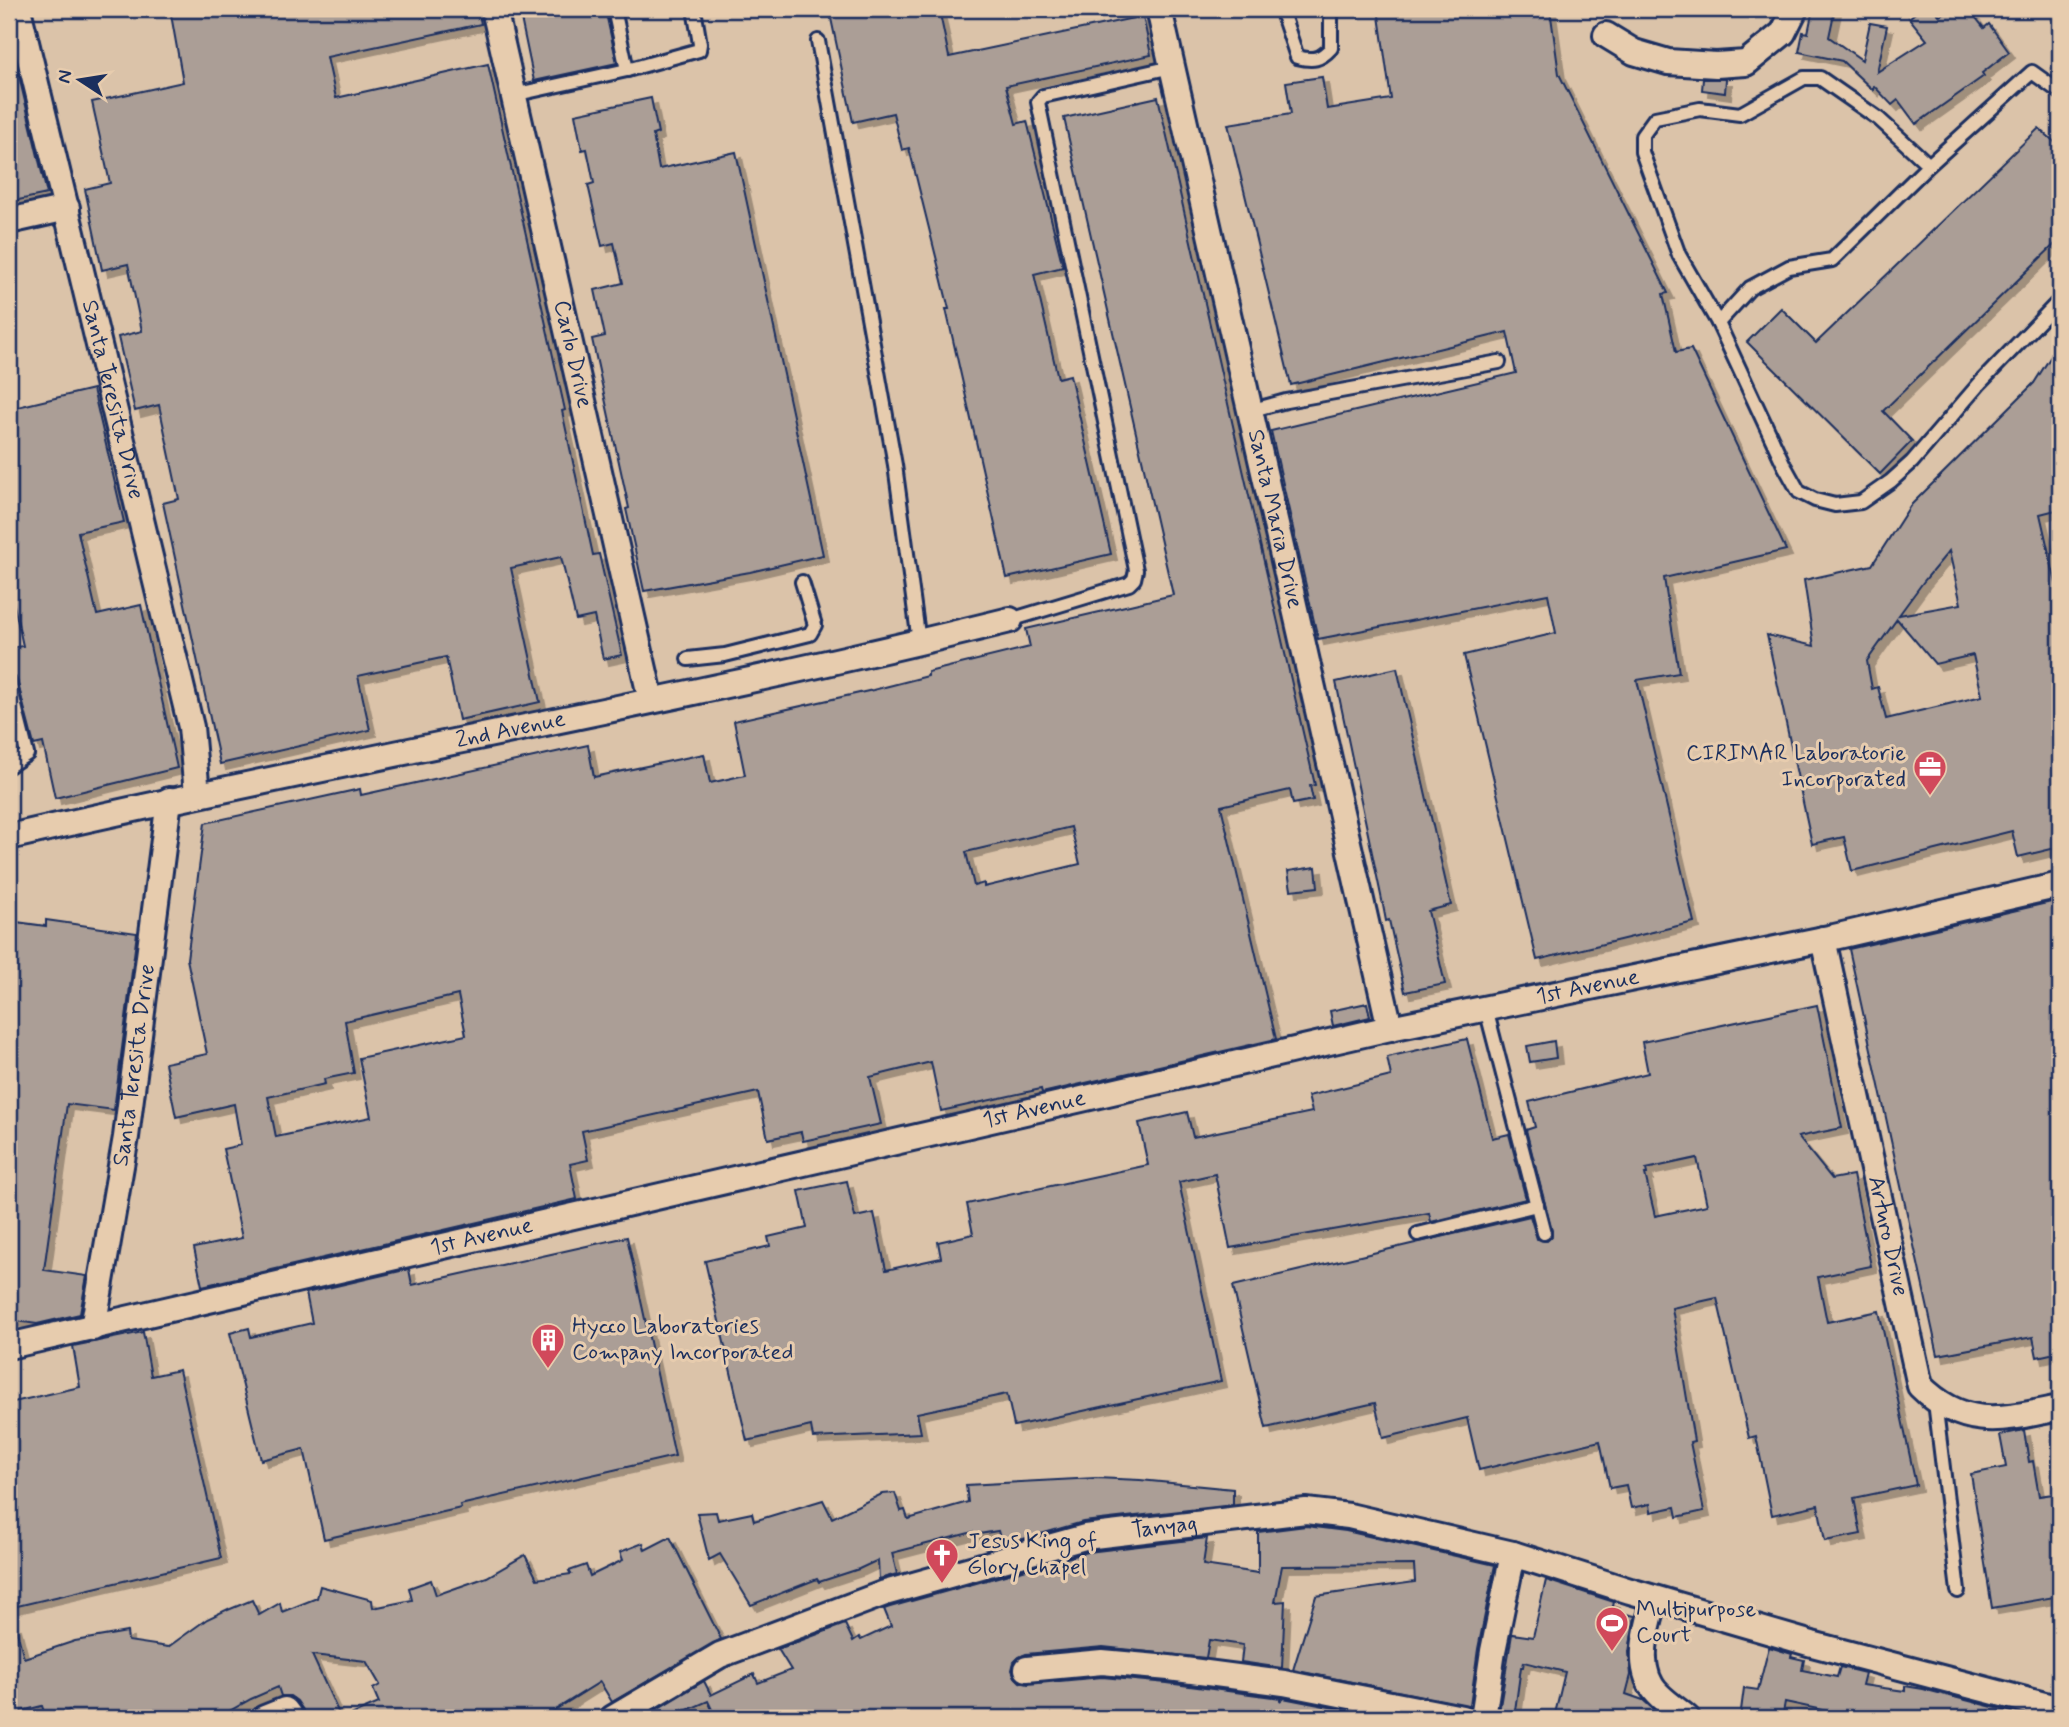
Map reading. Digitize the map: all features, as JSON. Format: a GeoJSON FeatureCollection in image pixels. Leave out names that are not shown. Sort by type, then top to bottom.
{"type":"FeatureCollection","features":[{"type":"Feature","properties":{"kind":"street","name":"Santa Teresita Drive"},"geometry":{"type":"LineString","coordinates":[[19,9],[191,727],[197,794]]}},
{"type":"Feature","properties":{"kind":"street","name":"Carlo Drive"},"geometry":{"type":"LineString","coordinates":[[494,9],[651,700]]}},
{"type":"Feature","properties":{"kind":"street","name":"Santa Maria Drive"},"geometry":{"type":"LineString","coordinates":[[1159,9],[1390,1028]]}},
{"type":"Feature","properties":{"kind":"street"},"geometry":{"type":"LineString","coordinates":[[1606,35],[1634,52],[1668,62],[1716,65],[1746,63],[1783,33],[1795,9]]}},
{"type":"Feature","properties":{"kind":"street"},"geometry":{"type":"LineString","coordinates":[[9,221],[67,208]]}},
{"type":"Feature","properties":{"kind":"street","name":"2nd Avenue"},"geometry":{"type":"LineString","coordinates":[[9,837],[169,800],[651,700],[1010,620]]}},
{"type":"Feature","properties":{"kind":"street","name":"Santa Teresita Drive"},"geometry":{"type":"LineString","coordinates":[[93,1328],[126,1136],[169,800]]}},
{"type":"Feature","properties":{"kind":"street","name":"1st Avenue"},"geometry":{"type":"LineString","coordinates":[[9,1346],[1390,1028],[1823,939],[2060,885]]}},
{"type":"Feature","properties":{"kind":"street","name":"Arturo Drive"},"geometry":{"type":"LineString","coordinates":[[1823,939],[1920,1386],[1936,1402]]}},
{"type":"Feature","properties":{"kind":"street"},"geometry":{"type":"LineString","coordinates":[[1936,1402],[1968,1417],[2006,1419],[2060,1408]]}},
{"type":"Feature","properties":{"kind":"street","name":"Tanyag"},"geometry":{"type":"LineString","coordinates":[[613,1718],[720,1654],[885,1593],[1085,1537],[1306,1511],[1349,1516],[1504,1551],[1655,1599],[1812,1644],[2060,1709]]}},
{"type":"Feature","properties":{"kind":"street"},"geometry":{"type":"LineString","coordinates":[[1483,1718],[1504,1551]]}},
{"type":"Feature","properties":{"kind":"street"},"geometry":{"type":"LineString","coordinates":[[1655,1599],[1646,1633],[1646,1673],[1651,1686],[1687,1718]]}},
{"type":"Feature","properties":{"kind":"street"},"geometry":{"type":"LineString","coordinates":[[1027,1669],[1102,1662],[1169,1668],[1284,1683],[1462,1718]]}},
{"type":"Feature","properties":{"kind":"street"},"geometry":{"type":"LineString","coordinates":[[265,1718],[285,1710],[291,1718]]}},
{"type":"Feature","properties":{"kind":"lane"},"geometry":{"type":"LineString","coordinates":[[614,9],[627,70]]}},
{"type":"Feature","properties":{"kind":"lane"},"geometry":{"type":"LineString","coordinates":[[513,95],[627,70],[699,50],[701,44],[694,9]]}},
{"type":"Feature","properties":{"kind":"lane"},"geometry":{"type":"LineString","coordinates":[[1281,9],[1297,57],[1311,61],[1322,57],[1331,48],[1331,9]]}},
{"type":"Feature","properties":{"kind":"lane"},"geometry":{"type":"LineString","coordinates":[[818,41],[895,466],[919,642]]}},
{"type":"Feature","properties":{"kind":"lane"},"geometry":{"type":"LineString","coordinates":[[1010,620],[1129,584],[1134,579],[1136,570],[1038,102],[1043,96],[1172,67]]}},
{"type":"Feature","properties":{"kind":"lane"},"geometry":{"type":"LineString","coordinates":[[1718,323],[1750,288],[1789,267],[1832,260],[1929,164],[2032,72],[2060,92]]}},
{"type":"Feature","properties":{"kind":"lane"},"geometry":{"type":"LineString","coordinates":[[1929,164],[1879,119],[1819,78],[1804,78],[1740,114],[1700,109],[1655,118],[1643,136],[1642,152],[1679,255],[1718,323],[1784,466],[1799,492],[1835,505],[1861,502],[1891,481],[1912,462],[1980,383],[2060,300]]}},
{"type":"Feature","properties":{"kind":"lane"},"geometry":{"type":"LineString","coordinates":[[1249,411],[1286,401],[1499,362]]}},
{"type":"Feature","properties":{"kind":"lane"},"geometry":{"type":"LineString","coordinates":[[688,659],[726,655],[810,634],[815,625],[802,582]]}},
{"type":"Feature","properties":{"kind":"lane"},"geometry":{"type":"LineString","coordinates":[[9,682],[27,754],[9,766]]}},
{"type":"Feature","properties":{"kind":"lane"},"geometry":{"type":"LineString","coordinates":[[1486,1009],[1544,1233]]}},
{"type":"Feature","properties":{"kind":"lane"},"geometry":{"type":"LineString","coordinates":[[1418,1234],[1537,1205]]}},
{"type":"Feature","properties":{"kind":"lane"},"geometry":{"type":"LineString","coordinates":[[1936,1402],[1958,1591]]}},
{"type":"Feature","properties":{"kind":"building"},"geometry":{"type":"Polygon","coordinates":[[[170,9],[478,9],[481,24],[327,57],[336,98],[488,64],[565,410],[562,411],[593,555],[599,554],[622,655],[603,659],[594,616],[576,620],[561,557],[511,568],[540,702],[459,720],[446,657],[358,676],[370,730],[220,764],[163,503],[179,499],[159,405],[135,411],[118,337],[142,331],[128,264],[102,270],[85,189],[110,183],[92,102],[183,82],[170,9]]]}},
{"type":"Feature","properties":{"kind":"building"},"geometry":{"type":"Polygon","coordinates":[[[519,9],[605,9],[617,63],[534,81],[519,9]]]}},
{"type":"Feature","properties":{"kind":"building"},"geometry":{"type":"Polygon","coordinates":[[[829,9],[939,9],[949,57],[1143,16],[1151,55],[1006,86],[1016,124],[1027,121],[1063,267],[1034,274],[1058,378],[1070,375],[1111,554],[1007,578],[946,309],[949,309],[909,148],[902,150],[893,113],[853,122],[829,9]]]}},
{"type":"Feature","properties":{"kind":"building"},"geometry":{"type":"Polygon","coordinates":[[[1378,9],[1550,9],[1559,74],[1668,293],[1663,294],[1676,352],[1691,349],[1786,550],[1664,578],[1679,673],[1637,680],[1694,922],[1537,960],[1464,655],[1556,633],[1548,594],[1318,639],[1271,431],[1516,373],[1507,332],[1291,385],[1228,124],[1291,114],[1286,82],[1322,77],[1327,109],[1391,99],[1378,9]]]}},
{"type":"Feature","properties":{"kind":"building"},"geometry":{"type":"Polygon","coordinates":[[[1813,9],[1835,9],[1829,37],[1862,60],[1870,23],[1887,26],[1877,72],[1927,40],[1909,18],[1920,9],[1934,9],[1940,16],[1950,9],[1969,9],[1984,28],[1989,24],[2009,52],[1982,73],[1984,76],[1916,124],[1898,100],[1892,105],[1874,86],[1873,90],[1842,61],[1799,52],[1803,32],[1808,33],[1813,9]]]}},
{"type":"Feature","properties":{"kind":"building"},"geometry":{"type":"Polygon","coordinates":[[[9,47],[12,47],[47,194],[9,202],[9,47]]]}},
{"type":"Feature","properties":{"kind":"building"},"geometry":{"type":"Polygon","coordinates":[[[1703,79],[1726,79],[1725,93],[1702,90],[1703,79]]]}},
{"type":"Feature","properties":{"kind":"building"},"geometry":{"type":"Polygon","coordinates":[[[1158,97],[1315,785],[1310,786],[1313,800],[1293,804],[1290,790],[1221,806],[1276,1039],[1042,1093],[1041,1089],[941,1111],[931,1062],[870,1077],[881,1124],[803,1141],[801,1132],[768,1139],[758,1092],[582,1131],[588,1160],[570,1164],[577,1199],[202,1286],[194,1248],[242,1238],[223,1149],[241,1145],[234,1104],[176,1117],[165,1063],[207,1054],[187,959],[205,823],[360,789],[361,795],[588,745],[594,777],[704,754],[710,783],[745,775],[734,721],[873,690],[928,676],[928,672],[1030,647],[1026,629],[1173,595],[1064,118],[1158,97]],[[1071,827],[966,852],[974,886],[984,883],[984,887],[1080,864],[1071,827]],[[458,995],[345,1021],[354,1073],[324,1079],[325,1084],[268,1097],[276,1137],[371,1117],[359,1058],[466,1035],[458,995]]]}},
{"type":"Feature","properties":{"kind":"building"},"geometry":{"type":"Polygon","coordinates":[[[651,98],[658,133],[653,135],[659,169],[736,152],[823,555],[750,572],[644,591],[592,339],[605,336],[595,290],[623,283],[614,243],[602,246],[588,185],[594,183],[587,149],[582,150],[575,114],[651,98]]]}},
{"type":"Feature","properties":{"kind":"building"},"geometry":{"type":"Polygon","coordinates":[[[2039,128],[2060,147],[2060,239],[1883,411],[1912,441],[1880,474],[1747,342],[1781,308],[1816,343],[2039,128]]]}},
{"type":"Feature","properties":{"kind":"building"},"geometry":{"type":"Polygon","coordinates":[[[2060,342],[2060,509],[2040,514],[2060,601],[2060,847],[2018,857],[2012,831],[1852,871],[1844,837],[1812,844],[1767,635],[1814,646],[1804,580],[1872,565],[1910,506],[2034,383],[2060,342]],[[1949,551],[1924,581],[1899,615],[1961,604],[1949,551]],[[1897,619],[1867,661],[1872,689],[1878,687],[1886,719],[1982,696],[1973,655],[1935,664],[1897,619]]]}},
{"type":"Feature","properties":{"kind":"building"},"geometry":{"type":"Polygon","coordinates":[[[93,389],[124,522],[78,532],[97,615],[141,605],[177,768],[55,798],[43,743],[34,745],[17,680],[9,673],[9,648],[23,646],[9,582],[9,409],[93,389]]]}},
{"type":"Feature","properties":{"kind":"building"},"geometry":{"type":"Polygon","coordinates":[[[1397,668],[1451,905],[1428,911],[1445,984],[1405,992],[1389,920],[1386,921],[1336,682],[1397,668]]]}},
{"type":"Feature","properties":{"kind":"building"},"geometry":{"type":"Polygon","coordinates":[[[1316,867],[1318,887],[1291,890],[1288,871],[1316,867]]]}},
{"type":"Feature","properties":{"kind":"building"},"geometry":{"type":"Polygon","coordinates":[[[2060,900],[2060,1352],[2037,1357],[2033,1337],[1938,1355],[1849,949],[2060,900]]]}},
{"type":"Feature","properties":{"kind":"building"},"geometry":{"type":"Polygon","coordinates":[[[46,920],[137,933],[114,1110],[67,1104],[44,1270],[87,1276],[80,1314],[37,1324],[9,1320],[9,921],[46,926],[46,920]]]}},
{"type":"Feature","properties":{"kind":"building"},"geometry":{"type":"Polygon","coordinates":[[[1367,1003],[1370,1017],[1333,1026],[1330,1011],[1367,1003]]]}},
{"type":"Feature","properties":{"kind":"building"},"geometry":{"type":"Polygon","coordinates":[[[1817,1005],[1842,1128],[1798,1137],[1832,1179],[1853,1175],[1871,1266],[1818,1277],[1827,1322],[1879,1311],[1916,1485],[1854,1498],[1861,1534],[1825,1541],[1818,1505],[1772,1515],[1756,1436],[1749,1438],[1717,1298],[1672,1308],[1694,1441],[1690,1442],[1704,1511],[1677,1517],[1675,1507],[1651,1512],[1650,1504],[1631,1508],[1626,1485],[1610,1488],[1600,1441],[1479,1470],[1467,1418],[1383,1438],[1375,1403],[1266,1428],[1233,1286],[1530,1216],[1537,1239],[1547,1241],[1552,1236],[1552,1231],[1526,1130],[1535,1127],[1529,1102],[1648,1073],[1642,1042],[1817,1005]],[[1697,1158],[1646,1169],[1655,1216],[1707,1205],[1697,1158]]]}},
{"type":"Feature","properties":{"kind":"building"},"geometry":{"type":"Polygon","coordinates":[[[1467,1039],[1492,1138],[1509,1134],[1526,1199],[1431,1222],[1429,1213],[1230,1248],[1215,1174],[1179,1182],[1221,1381],[1014,1426],[1007,1394],[917,1413],[921,1433],[813,1438],[811,1426],[747,1441],[705,1261],[770,1246],[768,1237],[807,1228],[799,1191],[847,1181],[855,1217],[874,1213],[886,1270],[941,1258],[938,1242],[973,1234],[967,1204],[1148,1165],[1139,1123],[1187,1112],[1193,1137],[1312,1112],[1308,1096],[1391,1076],[1387,1057],[1467,1039]]]}},
{"type":"Feature","properties":{"kind":"building"},"geometry":{"type":"Polygon","coordinates":[[[1554,1041],[1556,1058],[1530,1062],[1527,1046],[1554,1041]]]}},
{"type":"Feature","properties":{"kind":"building"},"geometry":{"type":"Polygon","coordinates":[[[627,1237],[675,1456],[324,1539],[304,1449],[261,1460],[230,1333],[249,1328],[251,1337],[312,1323],[306,1293],[409,1269],[412,1285],[627,1237]]]}},
{"type":"Feature","properties":{"kind":"building"},"geometry":{"type":"Polygon","coordinates":[[[143,1332],[151,1376],[179,1370],[221,1558],[9,1608],[9,1403],[80,1387],[73,1346],[143,1332]]]}},
{"type":"Feature","properties":{"kind":"building"},"geometry":{"type":"Polygon","coordinates":[[[2024,1430],[2029,1462],[2033,1461],[2039,1496],[2060,1493],[2060,1596],[1992,1608],[1971,1474],[2006,1467],[2000,1435],[2024,1430]]]}},
{"type":"Feature","properties":{"kind":"building"},"geometry":{"type":"Polygon","coordinates":[[[1096,1478],[1233,1489],[1233,1505],[1083,1522],[1002,1545],[998,1531],[973,1535],[973,1532],[892,1553],[897,1574],[879,1579],[878,1560],[819,1582],[817,1579],[751,1605],[720,1554],[709,1560],[697,1513],[716,1512],[718,1520],[752,1513],[754,1521],[823,1500],[832,1518],[882,1494],[895,1493],[901,1511],[905,1510],[908,1519],[968,1502],[966,1485],[1096,1478]]]}},
{"type":"Feature","properties":{"kind":"building"},"geometry":{"type":"Polygon","coordinates":[[[1306,1526],[1346,1531],[1495,1565],[1470,1706],[1293,1670],[1316,1596],[1415,1582],[1414,1565],[1282,1566],[1275,1602],[1285,1601],[1282,1668],[1241,1662],[1243,1645],[1209,1640],[1206,1658],[1103,1647],[1026,1654],[1014,1662],[1012,1670],[1020,1682],[1028,1684],[1102,1677],[1167,1683],[1281,1698],[1280,1701],[1283,1698],[1386,1718],[716,1718],[708,1701],[669,1718],[642,1718],[704,1681],[711,1695],[754,1674],[758,1683],[791,1670],[778,1649],[845,1624],[853,1641],[859,1637],[861,1640],[891,1626],[884,1609],[890,1607],[1088,1552],[1207,1538],[1203,1565],[1258,1573],[1258,1532],[1306,1526]]]}},
{"type":"Feature","properties":{"kind":"building"},"geometry":{"type":"Polygon","coordinates":[[[670,1537],[721,1639],[612,1702],[600,1682],[542,1718],[344,1718],[379,1703],[373,1689],[380,1685],[366,1661],[312,1655],[341,1718],[306,1718],[297,1701],[290,1696],[281,1696],[278,1687],[217,1718],[75,1718],[69,1710],[46,1718],[42,1706],[9,1714],[9,1625],[15,1624],[24,1658],[75,1641],[127,1632],[128,1641],[168,1647],[207,1619],[252,1600],[259,1615],[280,1603],[282,1612],[317,1598],[320,1586],[372,1600],[373,1608],[412,1600],[409,1588],[431,1580],[436,1595],[487,1577],[525,1555],[537,1579],[571,1574],[569,1571],[586,1565],[590,1576],[623,1560],[620,1552],[643,1543],[645,1550],[670,1537]]]}},
{"type":"Feature","properties":{"kind":"building"},"geometry":{"type":"Polygon","coordinates":[[[1546,1580],[1614,1602],[1612,1611],[1635,1616],[1629,1652],[1631,1675],[1626,1694],[1643,1700],[1663,1718],[1554,1718],[1565,1672],[1524,1662],[1514,1718],[1498,1718],[1512,1634],[1533,1637],[1546,1580]]]}},
{"type":"Feature","properties":{"kind":"building"},"geometry":{"type":"Polygon","coordinates":[[[1769,1647],[1804,1660],[1802,1670],[1837,1677],[1840,1667],[1865,1673],[1862,1685],[1905,1691],[1905,1686],[1923,1689],[2012,1712],[2011,1718],[1943,1718],[1886,1712],[1885,1718],[1840,1718],[1841,1714],[1785,1702],[1779,1718],[1740,1718],[1744,1688],[1758,1690],[1769,1647]]]}},
{"type":"Feature","properties":{"kind":"place","name":"CIRIMAR Laboratorie Incorporated"},"geometry":{"type":"Point","coordinates":[1930,797]}},
{"type":"Feature","properties":{"kind":"place","name":"Hycco Laboratories Company Incorporated"},"geometry":{"type":"Point","coordinates":[548,1370]}},
{"type":"Feature","properties":{"kind":"place","name":"Jesus King of Glory Chapel"},"geometry":{"type":"Point","coordinates":[942,1585]}},
{"type":"Feature","properties":{"kind":"place","name":"Multipurpose Court"},"geometry":{"type":"Point","coordinates":[1612,1653]}}]}
